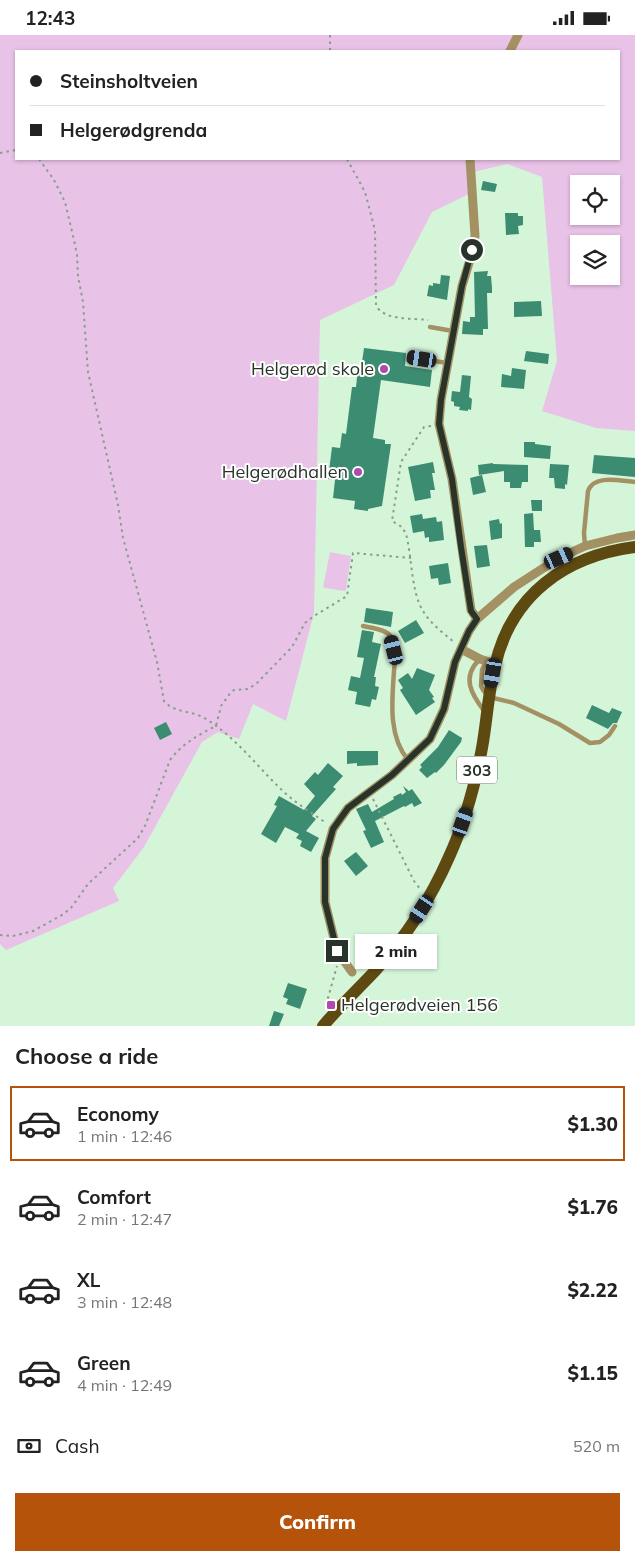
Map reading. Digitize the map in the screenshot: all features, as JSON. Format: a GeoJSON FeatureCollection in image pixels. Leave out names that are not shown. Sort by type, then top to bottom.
{"type":"FeatureCollection","features":[{"type":"Feature","properties":{"kind":"main road","name":"303"},"geometry":{"type":"LineString","coordinates":[[323,1026],[389,955],[411,926],[430,895],[450,856],[467,811],[476,774],[489,697],[487,661],[506,633],[514,617],[526,601],[557,573],[586,558],[635,547]]}},
{"type":"Feature","properties":{"kind":"street"},"geometry":{"type":"LineString","coordinates":[[510,50],[518,35]]}},
{"type":"Feature","properties":{"kind":"street"},"geometry":{"type":"LineString","coordinates":[[470,160],[475,235],[462,286],[441,400],[439,424],[452,479],[471,611],[477,619]]}},
{"type":"Feature","properties":{"kind":"street"},"geometry":{"type":"LineString","coordinates":[[352,972],[337,951],[325,902],[325,858],[333,829],[348,808],[370,792],[430,739],[444,709],[455,662],[477,619],[520,583],[559,558],[585,546],[635,535]]}},
{"type":"Feature","properties":{"kind":"street"},"geometry":{"type":"LineString","coordinates":[[461,649],[487,661]]}},
{"type":"Feature","properties":{"kind":"lane"},"geometry":{"type":"LineString","coordinates":[[430,327],[455,331]]}},
{"type":"Feature","properties":{"kind":"lane"},"geometry":{"type":"LineString","coordinates":[[409,357],[449,363]]}},
{"type":"Feature","properties":{"kind":"lane"},"geometry":{"type":"LineString","coordinates":[[585,546],[584,533],[590,485],[606,480],[635,482]]}},
{"type":"Feature","properties":{"kind":"lane"},"geometry":{"type":"LineString","coordinates":[[363,626],[386,632],[391,637],[395,657],[392,701],[394,726],[398,743],[408,760]]}},
{"type":"Feature","properties":{"kind":"lane"},"geometry":{"type":"LineString","coordinates":[[487,661],[474,665],[470,673],[470,687],[476,701],[487,714]]}},
{"type":"Feature","properties":{"kind":"lane"},"geometry":{"type":"LineString","coordinates":[[489,697],[514,703],[559,724],[590,743],[600,742],[616,726]]}},
{"type":"Feature","properties":{"kind":"path"},"geometry":{"type":"LineString","coordinates":[[330,35],[330,50]]}},
{"type":"Feature","properties":{"kind":"path"},"geometry":{"type":"LineString","coordinates":[[0,153],[15,150]]}},
{"type":"Feature","properties":{"kind":"path"},"geometry":{"type":"LineString","coordinates":[[40,160],[54,180],[65,201],[74,240],[88,372],[111,483],[118,505],[123,538],[157,662],[164,701],[168,706],[175,709],[204,717],[216,726],[241,747],[285,793],[333,829]]}},
{"type":"Feature","properties":{"kind":"path"},"geometry":{"type":"LineString","coordinates":[[348,160],[365,192],[375,230],[376,306],[382,313],[389,316],[429,320],[430,327]]}},
{"type":"Feature","properties":{"kind":"path"},"geometry":{"type":"LineString","coordinates":[[439,424],[424,427],[401,462],[392,521],[402,527],[406,534],[417,594],[423,612],[461,649]]}},
{"type":"Feature","properties":{"kind":"path"},"geometry":{"type":"LineString","coordinates":[[0,935],[13,936],[32,931],[62,915],[71,908],[88,884],[138,838],[146,826],[170,760],[176,752],[200,734],[216,726],[221,706],[231,692],[248,689],[256,684],[292,647],[305,623],[347,596],[353,553],[411,558]]}},
{"type":"Feature","properties":{"kind":"path"},"geometry":{"type":"LineString","coordinates":[[370,792],[414,881],[421,890],[430,895]]}},
{"type":"Feature","properties":{"kind":"path"},"geometry":{"type":"LineString","coordinates":[[324,1009],[338,966],[337,951]]}},
{"type":"Feature","properties":{"kind":"shaded area"},"geometry":{"type":"Polygon","coordinates":[[[0,35],[635,35],[635,431],[596,428],[542,411],[557,361],[542,177],[507,164],[469,173],[469,194],[432,212],[394,285],[320,320],[314,613],[286,721],[253,704],[239,739],[218,732],[202,742],[144,847],[113,888],[119,901],[6,950],[0,944],[0,35]]]}},
{"type":"Feature","properties":{"kind":"shaded area"},"geometry":{"type":"Polygon","coordinates":[[[330,552],[351,556],[345,591],[323,587],[330,552]]]}},
{"type":"Feature","properties":{"kind":"building"},"geometry":{"type":"Polygon","coordinates":[[[483,181],[497,184],[495,192],[481,190],[483,181]]]}},
{"type":"Feature","properties":{"kind":"building"},"geometry":{"type":"Polygon","coordinates":[[[505,213],[518,213],[518,216],[523,216],[523,225],[518,226],[519,234],[506,235],[505,213]]]}},
{"type":"Feature","properties":{"kind":"building"},"geometry":{"type":"Polygon","coordinates":[[[488,271],[487,276],[491,276],[492,293],[487,293],[488,329],[483,329],[483,335],[462,334],[463,321],[470,322],[470,317],[475,317],[474,272],[488,271]]]}},
{"type":"Feature","properties":{"kind":"building"},"geometry":{"type":"Polygon","coordinates":[[[441,275],[450,276],[447,300],[427,296],[429,285],[433,286],[433,283],[440,284],[441,275]]]}},
{"type":"Feature","properties":{"kind":"building"},"geometry":{"type":"Polygon","coordinates":[[[541,301],[542,316],[514,317],[514,302],[541,301]]]}},
{"type":"Feature","properties":{"kind":"building"},"geometry":{"type":"Polygon","coordinates":[[[364,348],[406,353],[405,366],[432,370],[430,387],[381,380],[373,438],[385,440],[385,444],[391,444],[382,506],[368,509],[368,511],[354,509],[355,501],[333,498],[335,480],[328,479],[332,447],[340,448],[342,433],[346,434],[352,387],[356,387],[358,368],[361,369],[364,348]]]}},
{"type":"Feature","properties":{"kind":"building"},"geometry":{"type":"Polygon","coordinates":[[[526,351],[549,354],[548,364],[524,361],[526,351]]]}},
{"type":"Feature","properties":{"kind":"building"},"geometry":{"type":"Polygon","coordinates":[[[512,368],[526,370],[524,389],[501,387],[502,374],[511,376],[512,368]]]}},
{"type":"Feature","properties":{"kind":"building"},"geometry":{"type":"Polygon","coordinates":[[[462,375],[471,376],[469,397],[472,399],[471,410],[468,409],[468,411],[459,410],[460,407],[454,406],[454,402],[451,401],[452,391],[460,392],[462,375]]]}},
{"type":"Feature","properties":{"kind":"building"},"geometry":{"type":"Polygon","coordinates":[[[524,442],[535,442],[535,444],[551,446],[550,459],[524,457],[524,442]]]}},
{"type":"Feature","properties":{"kind":"building"},"geometry":{"type":"Polygon","coordinates":[[[594,455],[635,458],[635,477],[592,473],[594,455]]]}},
{"type":"Feature","properties":{"kind":"building"},"geometry":{"type":"Polygon","coordinates":[[[433,462],[435,473],[432,473],[435,490],[430,490],[431,498],[415,501],[408,467],[433,462]]]}},
{"type":"Feature","properties":{"kind":"building"},"geometry":{"type":"Polygon","coordinates":[[[493,463],[528,465],[528,482],[522,482],[521,488],[510,488],[510,482],[504,482],[504,471],[479,475],[478,465],[493,463]]]}},
{"type":"Feature","properties":{"kind":"building"},"geometry":{"type":"Polygon","coordinates":[[[550,464],[569,465],[565,489],[555,488],[554,478],[549,478],[550,464]]]}},
{"type":"Feature","properties":{"kind":"building"},"geometry":{"type":"Polygon","coordinates":[[[482,475],[486,492],[473,495],[470,478],[482,475]]]}},
{"type":"Feature","properties":{"kind":"building"},"geometry":{"type":"Polygon","coordinates":[[[531,500],[542,500],[542,511],[532,511],[531,500]]]}},
{"type":"Feature","properties":{"kind":"building"},"geometry":{"type":"Polygon","coordinates":[[[533,513],[534,530],[540,530],[541,542],[534,542],[534,547],[525,547],[524,514],[533,513]]]}},
{"type":"Feature","properties":{"kind":"building"},"geometry":{"type":"Polygon","coordinates":[[[422,514],[423,519],[436,517],[437,522],[442,521],[444,540],[429,542],[429,537],[425,538],[424,531],[413,533],[410,516],[422,514]]]}},
{"type":"Feature","properties":{"kind":"building"},"geometry":{"type":"Polygon","coordinates":[[[499,519],[500,524],[502,523],[502,538],[491,540],[489,521],[499,519]]]}},
{"type":"Feature","properties":{"kind":"building"},"geometry":{"type":"Polygon","coordinates":[[[487,545],[490,566],[477,568],[474,546],[487,545]]]}},
{"type":"Feature","properties":{"kind":"building"},"geometry":{"type":"Polygon","coordinates":[[[448,563],[451,583],[439,585],[438,578],[431,579],[429,566],[448,563]]]}},
{"type":"Feature","properties":{"kind":"building"},"geometry":{"type":"Polygon","coordinates":[[[366,608],[393,612],[391,627],[364,622],[366,608]]]}},
{"type":"Feature","properties":{"kind":"building"},"geometry":{"type":"Polygon","coordinates":[[[416,620],[424,633],[405,643],[398,631],[416,620]]]}},
{"type":"Feature","properties":{"kind":"building"},"geometry":{"type":"Polygon","coordinates":[[[362,630],[374,632],[372,642],[381,644],[374,677],[376,677],[375,686],[379,687],[376,700],[372,699],[370,707],[355,704],[357,692],[348,690],[351,676],[360,678],[364,658],[357,657],[362,630]]]}},
{"type":"Feature","properties":{"kind":"building"},"geometry":{"type":"Polygon","coordinates":[[[417,668],[435,675],[429,690],[435,702],[416,715],[400,690],[403,688],[398,680],[408,673],[412,679],[417,668]]]}},
{"type":"Feature","properties":{"kind":"building"},"geometry":{"type":"Polygon","coordinates":[[[592,705],[609,713],[612,708],[622,712],[617,723],[613,723],[608,729],[586,718],[592,705]]]}},
{"type":"Feature","properties":{"kind":"building"},"geometry":{"type":"Polygon","coordinates":[[[166,722],[172,734],[160,740],[154,728],[166,722]]]}},
{"type":"Feature","properties":{"kind":"building"},"geometry":{"type":"Polygon","coordinates":[[[449,730],[462,738],[461,742],[444,765],[427,778],[419,770],[422,767],[420,765],[438,747],[449,730]]]}},
{"type":"Feature","properties":{"kind":"building"},"geometry":{"type":"Polygon","coordinates":[[[347,751],[378,751],[378,765],[357,766],[357,763],[347,764],[347,751]]]}},
{"type":"Feature","properties":{"kind":"building"},"geometry":{"type":"Polygon","coordinates":[[[328,763],[343,776],[333,787],[336,789],[312,816],[316,819],[306,831],[319,838],[311,852],[300,846],[302,841],[296,838],[299,834],[285,827],[276,843],[261,834],[277,806],[274,805],[279,796],[304,810],[315,796],[304,784],[315,772],[318,775],[328,763]]]}},
{"type":"Feature","properties":{"kind":"building"},"geometry":{"type":"Polygon","coordinates":[[[403,786],[409,791],[412,789],[422,803],[414,807],[412,803],[404,806],[375,821],[384,842],[371,848],[363,831],[366,830],[356,809],[368,804],[372,812],[394,799],[393,797],[406,792],[403,786]]]}},
{"type":"Feature","properties":{"kind":"building"},"geometry":{"type":"Polygon","coordinates":[[[356,852],[368,866],[356,876],[344,861],[356,852]]]}},
{"type":"Feature","properties":{"kind":"building"},"geometry":{"type":"Polygon","coordinates":[[[288,983],[307,989],[300,1009],[286,1004],[288,999],[283,997],[288,983]]]}},
{"type":"Feature","properties":{"kind":"building"},"geometry":{"type":"Polygon","coordinates":[[[274,1011],[284,1014],[279,1026],[269,1026],[274,1011]]]}},
{"type":"Feature","properties":{"kind":"place","name":"Helgerød skole"},"geometry":{"type":"Point","coordinates":[384,369]}},
{"type":"Feature","properties":{"kind":"place","name":"Helgerødhallen"},"geometry":{"type":"Point","coordinates":[358,472]}},
{"type":"Feature","properties":{"kind":"place","name":"Helgerødveien 156"},"geometry":{"type":"Point","coordinates":[331,1005]}},
{"type":"Feature","properties":{"kind":"route"},"geometry":{"type":"LineString","coordinates":[[337,951],[325,902],[325,858],[333,829],[348,808],[392,775],[430,739],[444,709],[455,662],[469,631],[477,619],[471,611],[448,455],[439,424],[441,400],[462,286],[472,250]]}}]}
